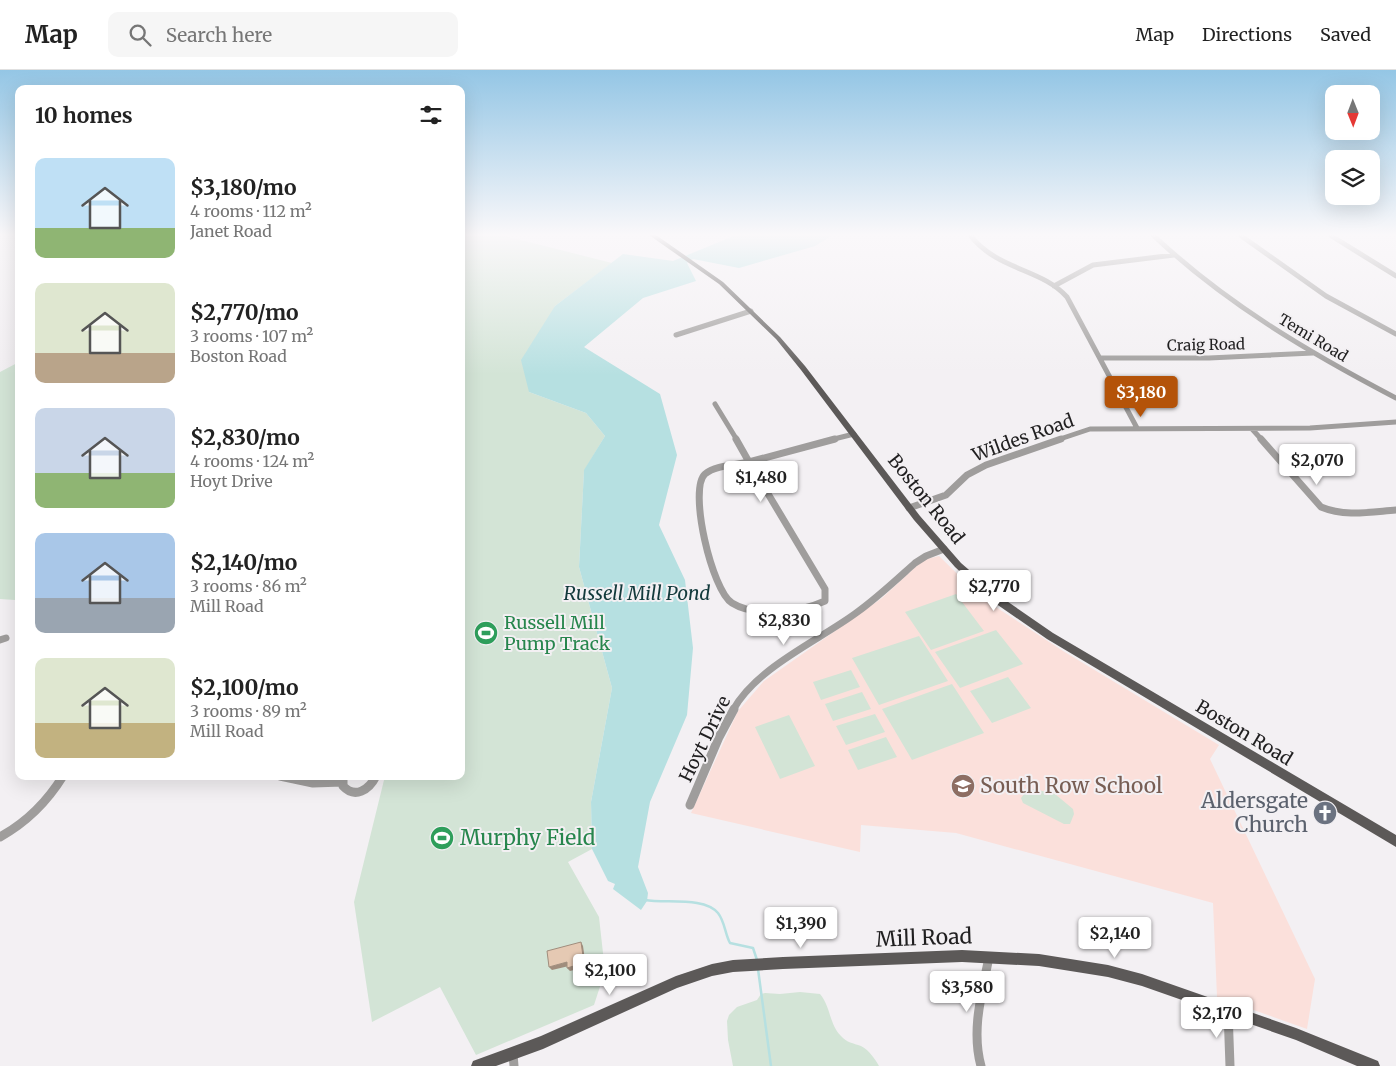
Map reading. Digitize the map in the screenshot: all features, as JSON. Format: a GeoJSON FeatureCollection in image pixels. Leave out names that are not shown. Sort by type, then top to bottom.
{"type":"FeatureCollection","features":[{"type":"Feature","properties":{"kind":"main road","name":"Boston Road"},"geometry":{"type":"LineString","coordinates":[[718,281],[778,338],[854,434],[909,508],[944,549],[976,582],[995,598],[1050,636],[1396,841]]}},
{"type":"Feature","properties":{"kind":"main road","name":"Mill Road"},"geometry":{"type":"LineString","coordinates":[[478,1066],[514,1060],[676,982],[712,970],[768,964],[989,957],[1059,962],[1108,971],[1142,980],[1296,1034],[1373,1066]]}},
{"type":"Feature","properties":{"kind":"street"},"geometry":{"type":"LineString","coordinates":[[1044,281],[1064,294],[1072,306],[1136,428]]}},
{"type":"Feature","properties":{"kind":"street"},"geometry":{"type":"LineString","coordinates":[[1054,286],[1062,281]]}},
{"type":"Feature","properties":{"kind":"street","name":"Temi Road"},"geometry":{"type":"LineString","coordinates":[[1206,281],[1221,294],[1313,353],[1396,398]]}},
{"type":"Feature","properties":{"kind":"street"},"geometry":{"type":"LineString","coordinates":[[1305,281],[1326,296],[1396,334]]}},
{"type":"Feature","properties":{"kind":"street"},"geometry":{"type":"LineString","coordinates":[[676,335],[751,311]]}},
{"type":"Feature","properties":{"kind":"street","name":"Craig Road"},"geometry":{"type":"LineString","coordinates":[[1100,358],[1209,358],[1313,353]]}},
{"type":"Feature","properties":{"kind":"street"},"geometry":{"type":"LineString","coordinates":[[715,404],[748,462],[825,589],[825,599],[817,606],[764,612],[750,611],[724,597],[706,550],[700,506],[701,480],[704,475],[711,472],[748,462],[854,434]]}},
{"type":"Feature","properties":{"kind":"street","name":"Wildes Road"},"geometry":{"type":"LineString","coordinates":[[909,508],[946,495],[967,475],[986,465],[1070,435],[1090,430],[1136,428],[1310,428],[1396,422]]}},
{"type":"Feature","properties":{"kind":"street"},"geometry":{"type":"LineString","coordinates":[[1252,429],[1322,507],[1330,512],[1396,510]]}},
{"type":"Feature","properties":{"kind":"street","name":"Hoyt Drive"},"geometry":{"type":"LineString","coordinates":[[690,805],[719,737],[739,700],[788,656],[855,614],[915,563],[926,556],[944,549]]}},
{"type":"Feature","properties":{"kind":"street"},"geometry":{"type":"LineString","coordinates":[[0,838],[39,809],[60,780]]}},
{"type":"Feature","properties":{"kind":"street"},"geometry":{"type":"LineString","coordinates":[[299,780],[313,783],[336,780]]}},
{"type":"Feature","properties":{"kind":"street"},"geometry":{"type":"LineString","coordinates":[[343,780],[345,790],[360,793],[370,787],[374,780]]}},
{"type":"Feature","properties":{"kind":"street"},"geometry":{"type":"LineString","coordinates":[[981,1066],[977,1052],[977,1032],[989,957]]}},
{"type":"Feature","properties":{"kind":"street"},"geometry":{"type":"LineString","coordinates":[[1228,1011],[1230,1066]]}},
{"type":"Feature","properties":{"kind":"shaded area","name":"South Row School"},"geometry":{"type":"Polygon","coordinates":[[[939,556],[982,598],[1063,651],[1219,745],[1210,759],[1315,979],[1307,1029],[1217,997],[1213,903],[956,833],[861,825],[860,852],[691,813],[738,711],[764,681],[882,598],[923,560],[939,556]]]}},
{"type":"Feature","properties":{"kind":"green space"},"geometry":{"type":"Polygon","coordinates":[[[465,281],[588,281],[555,306],[529,392],[586,413],[605,436],[584,471],[579,567],[612,688],[591,802],[592,849],[568,862],[599,917],[605,971],[594,1005],[476,1055],[440,987],[372,1022],[354,902],[384,780],[465,780],[465,281]]]}},
{"type":"Feature","properties":{"kind":"green space"},"geometry":{"type":"Polygon","coordinates":[[[15,364],[15,600],[0,599],[0,372],[15,364]]]}},
{"type":"Feature","properties":{"kind":"green space"},"geometry":{"type":"Polygon","coordinates":[[[956,594],[984,631],[931,650],[905,612],[956,594]]]}},
{"type":"Feature","properties":{"kind":"green space"},"geometry":{"type":"Polygon","coordinates":[[[996,630],[1023,664],[960,688],[935,652],[996,630]]]}},
{"type":"Feature","properties":{"kind":"green space"},"geometry":{"type":"Polygon","coordinates":[[[919,636],[948,681],[879,705],[852,658],[919,636]]]}},
{"type":"Feature","properties":{"kind":"green space"},"geometry":{"type":"Polygon","coordinates":[[[851,670],[860,687],[821,700],[813,682],[851,670]]]}},
{"type":"Feature","properties":{"kind":"green space"},"geometry":{"type":"Polygon","coordinates":[[[1008,677],[1031,708],[992,723],[970,691],[1008,677]]]}},
{"type":"Feature","properties":{"kind":"green space"},"geometry":{"type":"Polygon","coordinates":[[[952,684],[984,733],[912,760],[882,709],[952,684]]]}},
{"type":"Feature","properties":{"kind":"green space"},"geometry":{"type":"Polygon","coordinates":[[[862,692],[871,709],[833,721],[825,704],[862,692]]]}},
{"type":"Feature","properties":{"kind":"green space"},"geometry":{"type":"Polygon","coordinates":[[[875,714],[885,732],[846,745],[836,726],[875,714]]]}},
{"type":"Feature","properties":{"kind":"green space"},"geometry":{"type":"Polygon","coordinates":[[[789,715],[815,766],[780,779],[755,727],[789,715]]]}},
{"type":"Feature","properties":{"kind":"green space"},"geometry":{"type":"Polygon","coordinates":[[[886,737],[897,757],[858,770],[848,750],[886,737]]]}},
{"type":"Feature","properties":{"kind":"green space"},"geometry":{"type":"Polygon","coordinates":[[[1034,789],[1055,794],[1073,809],[1074,814],[1070,824],[1064,824],[1023,803],[1021,798],[1025,793],[1034,789]]]}},
{"type":"Feature","properties":{"kind":"green space"},"geometry":{"type":"Polygon","coordinates":[[[800,992],[820,994],[841,1036],[867,1050],[879,1066],[733,1066],[728,1040],[727,1021],[729,1015],[737,1007],[757,1000],[761,994],[800,992]]]}},
{"type":"Feature","properties":{"kind":"water","name":"Russell Mill Pond"},"geometry":{"type":"Polygon","coordinates":[[[587,281],[695,281],[643,298],[584,347],[660,394],[677,455],[659,525],[685,580],[693,648],[687,715],[650,802],[638,867],[648,893],[647,901],[641,910],[613,889],[615,884],[608,881],[592,849],[591,802],[612,688],[579,567],[584,470],[605,436],[586,413],[529,392],[521,360],[555,306],[587,281]]]}},
{"type":"Feature","properties":{"kind":"building"},"geometry":{"type":"Polygon","coordinates":[[[581,942],[584,963],[567,968],[567,962],[549,967],[547,951],[581,942]]]}},
{"type":"Feature","properties":{"kind":"waterway"},"geometry":{"type":"LineString","coordinates":[[645,900],[694,902],[712,908],[718,913],[724,924],[730,943],[753,948],[757,960]]}},
{"type":"Feature","properties":{"kind":"waterway"},"geometry":{"type":"LineString","coordinates":[[758,969],[771,1066]]}},
{"type":"Feature","properties":{"kind":"place","name":"Russell Mill Pump Track"},"geometry":{"type":"Point","coordinates":[486,633]}},
{"type":"Feature","properties":{"kind":"place","name":"South Row School"},"geometry":{"type":"Point","coordinates":[963,786]}},
{"type":"Feature","properties":{"kind":"place","name":"Aldersgate Church"},"geometry":{"type":"Point","coordinates":[1325,813]}},
{"type":"Feature","properties":{"kind":"place","name":"Murphy Field"},"geometry":{"type":"Point","coordinates":[442,838]}}]}
